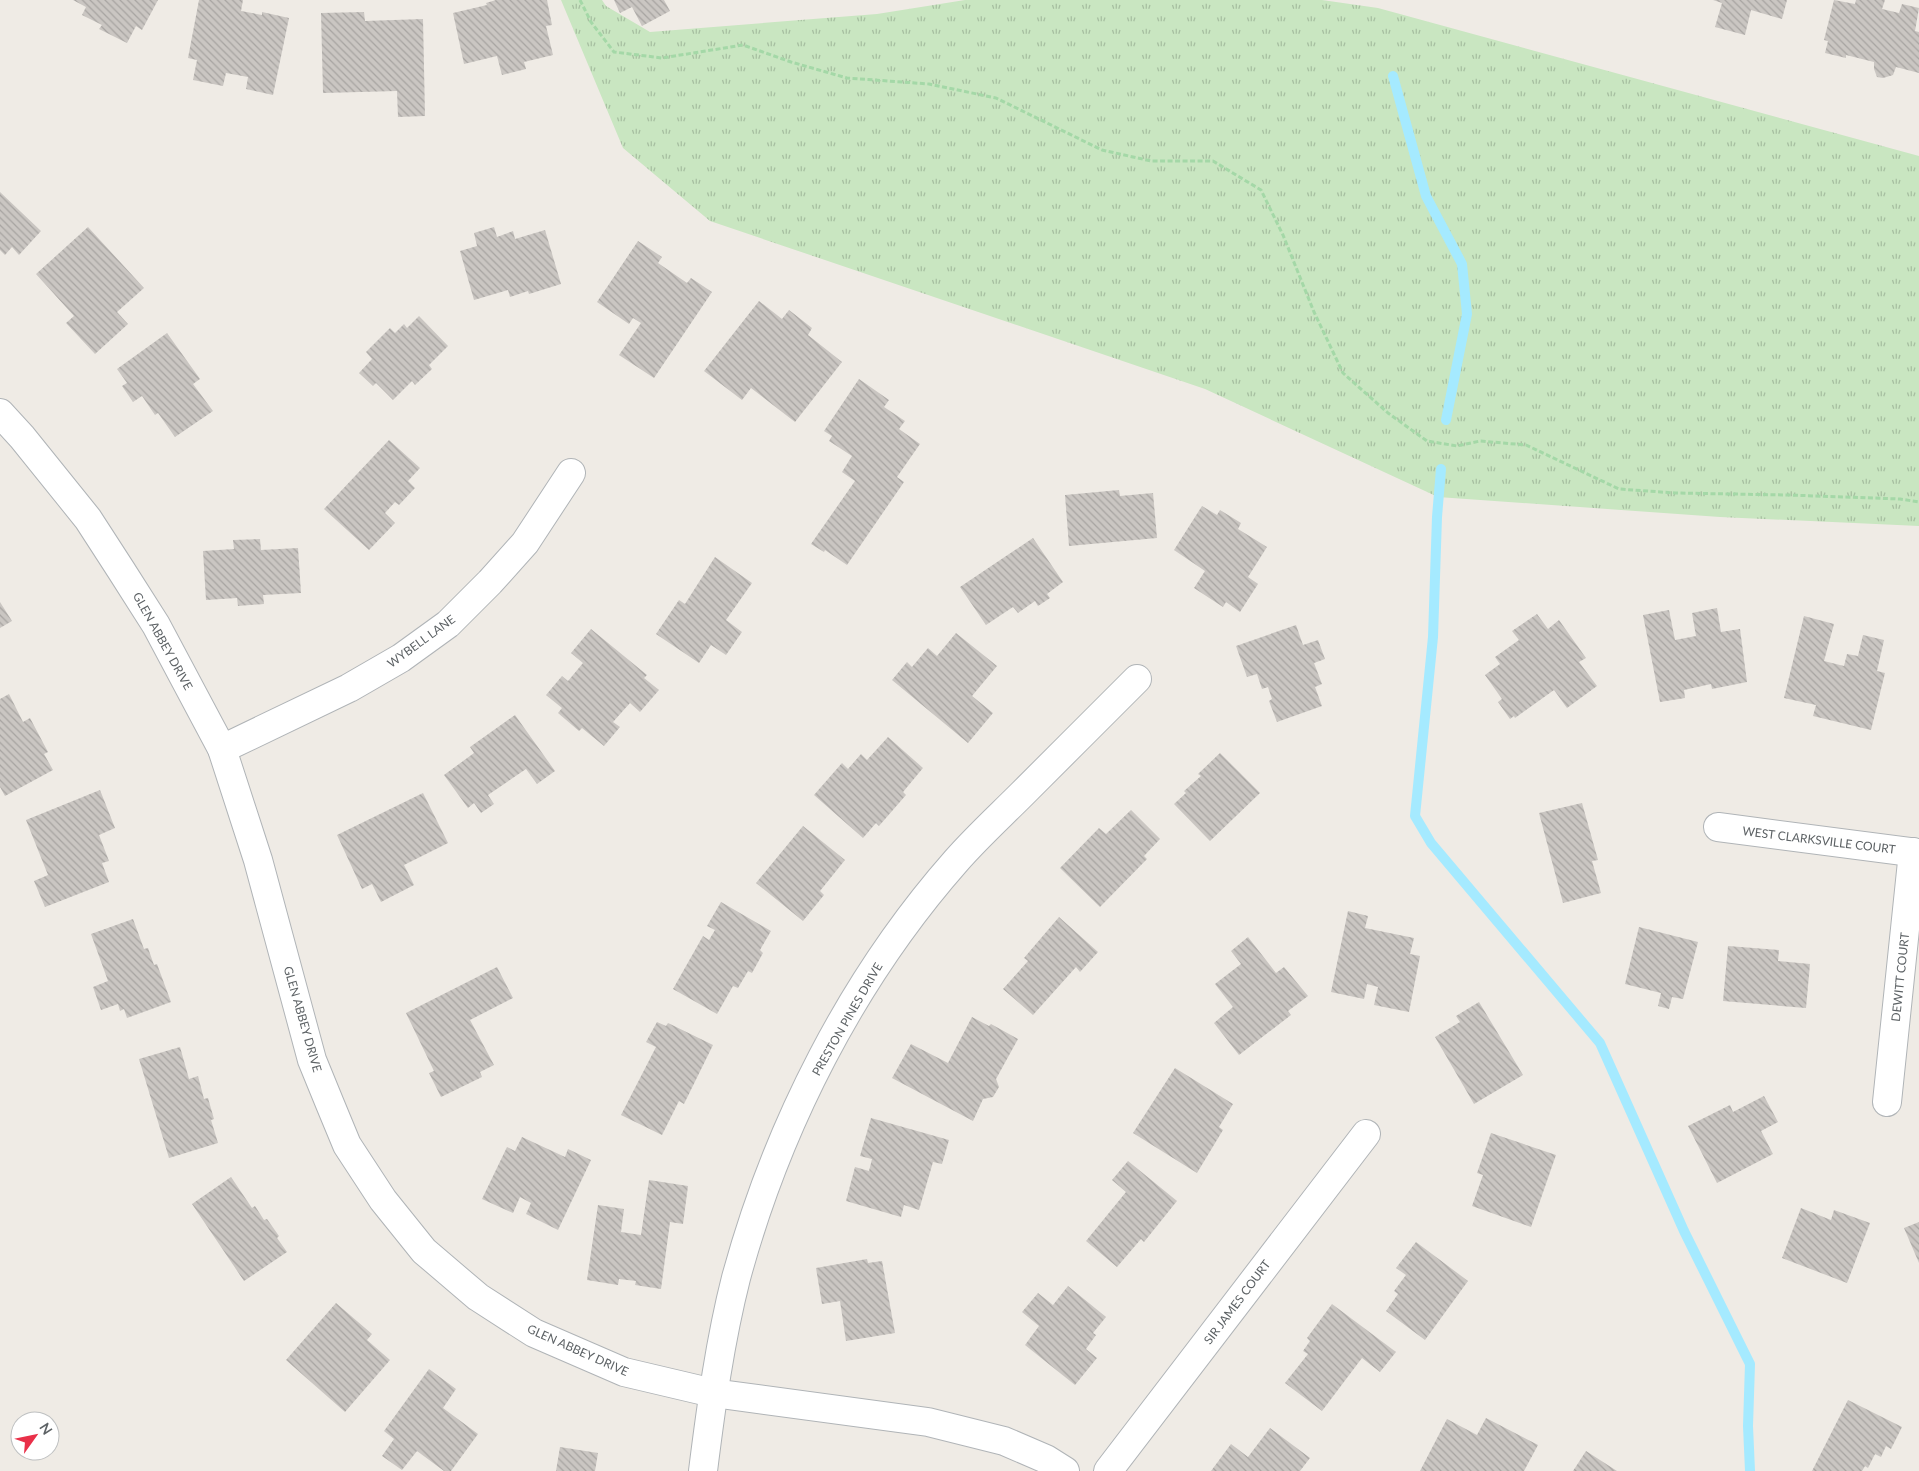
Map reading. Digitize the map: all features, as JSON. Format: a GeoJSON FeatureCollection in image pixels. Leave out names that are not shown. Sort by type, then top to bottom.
{"type":"FeatureCollection","features":[{"type":"Feature","properties":{"kind":"street","name":"GLEN ABBEY DRIVE"},"geometry":{"type":"LineString","coordinates":[[0,413],[22,437],[88,519],[156,625],[222,749],[258,860],[312,1060],[347,1145],[383,1200],[424,1251],[478,1297],[534,1333],[624,1372],[713,1393],[928,1422],[1004,1441],[1046,1459],[1065,1471]]}},
{"type":"Feature","properties":{"kind":"street","name":"WYBELL LANE"},"geometry":{"type":"LineString","coordinates":[[222,749],[349,688],[401,658],[448,624],[490,582],[525,543],[571,473]]}},
{"type":"Feature","properties":{"kind":"street","name":"PRESTON PINES DRIVE"},"geometry":{"type":"LineString","coordinates":[[703,1471],[713,1393],[736,1279],[758,1208],[785,1137],[824,1054],[867,979],[908,920],[956,861],[1137,680]]}},
{"type":"Feature","properties":{"kind":"street","name":"WEST CLARKSVILLE COURT"},"geometry":{"type":"LineString","coordinates":[[1718,827],[1916,853]]}},
{"type":"Feature","properties":{"kind":"street","name":"DEWITT COURT"},"geometry":{"type":"LineString","coordinates":[[1887,1102],[1916,853]]}},
{"type":"Feature","properties":{"kind":"street","name":"SIR JAMES COURT"},"geometry":{"type":"LineString","coordinates":[[1108,1471],[1366,1134]]}},
{"type":"Feature","properties":{"kind":"path"},"geometry":{"type":"LineString","coordinates":[[580,0],[591,22],[614,52],[662,58],[743,44],[791,62],[847,78],[929,84],[996,98],[1102,150],[1151,161],[1213,161],[1261,190],[1283,235],[1314,312],[1344,373],[1388,414],[1427,441],[1456,446],[1480,441],[1526,445],[1619,489],[1676,494],[1900,499],[1919,502]]}},
{"type":"Feature","properties":{"kind":"green space"},"geometry":{"type":"Polygon","coordinates":[[[561,0],[602,0],[606,6],[650,32],[877,14],[965,0],[1322,0],[1378,8],[1919,156],[1919,526],[1720,517],[1438,497],[1205,389],[710,221],[623,148],[561,0]]]}},
{"type":"Feature","properties":{"kind":"building"},"geometry":{"type":"Polygon","coordinates":[[[73,0],[158,0],[142,30],[136,26],[127,43],[99,29],[102,25],[82,15],[86,7],[73,0]]]}},
{"type":"Feature","properties":{"kind":"building"},"geometry":{"type":"Polygon","coordinates":[[[199,0],[243,0],[241,11],[262,15],[262,12],[289,18],[273,95],[246,89],[248,77],[226,73],[223,86],[193,80],[197,60],[188,58],[199,0]]]}},
{"type":"Feature","properties":{"kind":"building"},"geometry":{"type":"Polygon","coordinates":[[[496,0],[547,0],[552,25],[546,26],[553,55],[524,62],[526,69],[502,75],[497,56],[464,64],[453,13],[487,5],[486,3],[496,0]]]}},
{"type":"Feature","properties":{"kind":"building"},"geometry":{"type":"Polygon","coordinates":[[[614,0],[664,0],[670,11],[642,26],[632,7],[620,13],[614,0]]]}},
{"type":"Feature","properties":{"kind":"building"},"geometry":{"type":"Polygon","coordinates":[[[1713,0],[1787,0],[1782,19],[1751,10],[1745,35],[1715,27],[1722,3],[1713,0]]]}},
{"type":"Feature","properties":{"kind":"building"},"geometry":{"type":"Polygon","coordinates":[[[1834,0],[1855,4],[1856,0],[1885,0],[1882,9],[1899,13],[1902,4],[1919,8],[1915,31],[1919,32],[1919,73],[1896,67],[1893,75],[1883,78],[1877,77],[1874,62],[1846,55],[1846,58],[1825,53],[1828,41],[1824,40],[1834,0]]]}},
{"type":"Feature","properties":{"kind":"building"},"geometry":{"type":"Polygon","coordinates":[[[364,12],[365,21],[423,19],[425,116],[398,117],[397,91],[323,93],[321,13],[364,12]]]}},
{"type":"Feature","properties":{"kind":"building"},"geometry":{"type":"Polygon","coordinates":[[[0,192],[41,231],[19,255],[12,247],[5,255],[0,250],[0,192]]]}},
{"type":"Feature","properties":{"kind":"building"},"geometry":{"type":"Polygon","coordinates":[[[88,227],[144,288],[117,312],[128,324],[95,354],[66,323],[74,316],[36,274],[88,227]]]}},
{"type":"Feature","properties":{"kind":"building"},"geometry":{"type":"Polygon","coordinates":[[[494,227],[497,237],[513,231],[515,239],[545,230],[561,284],[529,294],[528,291],[510,297],[508,290],[474,300],[460,251],[477,246],[474,233],[494,227]]]}},
{"type":"Feature","properties":{"kind":"building"},"geometry":{"type":"Polygon","coordinates":[[[638,241],[662,257],[658,263],[687,283],[691,278],[712,292],[654,378],[619,355],[641,323],[633,318],[629,324],[597,302],[638,241]]]}},
{"type":"Feature","properties":{"kind":"building"},"geometry":{"type":"Polygon","coordinates":[[[759,301],[782,319],[789,310],[812,328],[808,335],[842,362],[795,422],[751,388],[742,400],[704,371],[759,301]]]}},
{"type":"Feature","properties":{"kind":"building"},"geometry":{"type":"Polygon","coordinates":[[[419,316],[448,346],[429,365],[432,369],[415,385],[412,381],[393,400],[376,383],[373,386],[359,373],[372,359],[366,352],[390,328],[395,333],[404,324],[407,328],[419,316]]]}},
{"type":"Feature","properties":{"kind":"building"},"geometry":{"type":"Polygon","coordinates":[[[167,333],[200,379],[193,384],[213,411],[175,437],[158,413],[155,415],[142,396],[133,402],[122,386],[127,383],[117,369],[167,333]]]}},
{"type":"Feature","properties":{"kind":"building"},"geometry":{"type":"Polygon","coordinates":[[[859,379],[889,400],[884,407],[905,421],[899,429],[920,444],[897,477],[904,482],[847,565],[825,550],[824,552],[811,544],[855,481],[842,472],[852,456],[829,441],[832,436],[824,431],[859,379]]]}},
{"type":"Feature","properties":{"kind":"building"},"geometry":{"type":"Polygon","coordinates":[[[389,440],[420,468],[408,481],[415,488],[399,505],[395,502],[385,513],[395,523],[369,550],[324,509],[389,440]]]}},
{"type":"Feature","properties":{"kind":"building"},"geometry":{"type":"Polygon","coordinates":[[[1119,490],[1120,496],[1153,493],[1157,538],[1069,546],[1065,495],[1119,490]]]}},
{"type":"Feature","properties":{"kind":"building"},"geometry":{"type":"Polygon","coordinates":[[[1202,506],[1217,515],[1220,510],[1241,523],[1238,529],[1267,547],[1248,577],[1258,584],[1240,612],[1226,602],[1223,607],[1194,588],[1205,571],[1174,550],[1202,506]]]}},
{"type":"Feature","properties":{"kind":"building"},"geometry":{"type":"Polygon","coordinates":[[[1033,538],[1063,582],[1047,594],[1050,598],[1038,606],[1035,601],[1018,613],[1013,607],[986,625],[960,587],[1033,538]]]}},
{"type":"Feature","properties":{"kind":"building"},"geometry":{"type":"Polygon","coordinates":[[[260,539],[261,550],[298,548],[301,593],[263,595],[264,604],[238,606],[237,598],[206,600],[203,551],[234,549],[233,540],[260,539]]]}},
{"type":"Feature","properties":{"kind":"building"},"geometry":{"type":"Polygon","coordinates":[[[715,557],[752,583],[726,620],[742,632],[726,655],[711,645],[699,663],[656,634],[679,600],[685,604],[715,557]]]}},
{"type":"Feature","properties":{"kind":"building"},"geometry":{"type":"Polygon","coordinates":[[[0,602],[12,621],[0,628],[0,602]]]}},
{"type":"Feature","properties":{"kind":"building"},"geometry":{"type":"Polygon","coordinates":[[[1717,608],[1721,632],[1740,629],[1747,682],[1712,689],[1711,684],[1684,690],[1685,698],[1660,702],[1643,615],[1669,610],[1675,640],[1696,636],[1692,613],[1717,608]]]}},
{"type":"Feature","properties":{"kind":"building"},"geometry":{"type":"Polygon","coordinates":[[[1537,614],[1548,629],[1559,620],[1586,658],[1579,662],[1597,686],[1567,708],[1554,690],[1515,718],[1514,716],[1510,719],[1498,702],[1502,699],[1485,675],[1500,664],[1495,657],[1519,640],[1512,631],[1537,614]]]}},
{"type":"Feature","properties":{"kind":"building"},"geometry":{"type":"Polygon","coordinates":[[[1804,616],[1834,624],[1824,661],[1844,666],[1847,654],[1858,656],[1863,635],[1884,640],[1877,671],[1885,673],[1871,730],[1813,716],[1816,705],[1784,698],[1804,616]]]}},
{"type":"Feature","properties":{"kind":"building"},"geometry":{"type":"Polygon","coordinates":[[[1296,625],[1303,645],[1318,640],[1325,659],[1314,663],[1322,684],[1315,687],[1322,706],[1277,722],[1269,701],[1272,699],[1268,687],[1262,689],[1257,674],[1247,677],[1236,646],[1296,625]]]}},
{"type":"Feature","properties":{"kind":"building"},"geometry":{"type":"Polygon","coordinates":[[[591,629],[647,675],[644,678],[659,690],[640,712],[630,703],[613,722],[620,727],[604,746],[582,728],[579,731],[558,713],[562,708],[546,695],[562,676],[568,681],[583,663],[571,653],[591,629]]]}},
{"type":"Feature","properties":{"kind":"building"},"geometry":{"type":"Polygon","coordinates":[[[956,633],[997,666],[972,696],[993,713],[968,743],[892,680],[907,662],[912,667],[928,648],[937,656],[956,633]]]}},
{"type":"Feature","properties":{"kind":"building"},"geometry":{"type":"Polygon","coordinates":[[[9,694],[23,722],[30,718],[48,752],[44,754],[53,770],[5,796],[0,787],[0,699],[9,694]]]}},
{"type":"Feature","properties":{"kind":"building"},"geometry":{"type":"Polygon","coordinates":[[[515,715],[555,771],[537,784],[526,769],[488,795],[494,804],[481,813],[474,803],[468,808],[444,775],[474,753],[470,747],[515,715]]]}},
{"type":"Feature","properties":{"kind":"building"},"geometry":{"type":"Polygon","coordinates":[[[888,737],[923,768],[903,792],[906,795],[879,826],[876,823],[863,838],[814,795],[842,763],[848,769],[861,754],[867,760],[888,737]]]}},
{"type":"Feature","properties":{"kind":"building"},"geometry":{"type":"Polygon","coordinates":[[[1220,753],[1260,793],[1210,841],[1174,804],[1186,793],[1184,791],[1201,776],[1198,774],[1220,753]]]}},
{"type":"Feature","properties":{"kind":"building"},"geometry":{"type":"Polygon","coordinates":[[[100,790],[115,828],[99,835],[109,861],[102,863],[109,882],[45,907],[34,881],[48,875],[26,820],[100,790]]]}},
{"type":"Feature","properties":{"kind":"building"},"geometry":{"type":"Polygon","coordinates":[[[423,793],[448,843],[404,865],[414,885],[381,902],[372,884],[362,889],[337,835],[423,793]]]}},
{"type":"Feature","properties":{"kind":"building"},"geometry":{"type":"Polygon","coordinates":[[[1582,803],[1598,860],[1592,861],[1601,893],[1563,903],[1539,813],[1582,803]]]}},
{"type":"Feature","properties":{"kind":"building"},"geometry":{"type":"Polygon","coordinates":[[[1131,810],[1160,839],[1144,856],[1147,859],[1100,907],[1060,868],[1099,828],[1106,834],[1131,810]]]}},
{"type":"Feature","properties":{"kind":"building"},"geometry":{"type":"Polygon","coordinates":[[[803,826],[845,860],[820,891],[824,895],[803,921],[756,883],[803,826]]]}},
{"type":"Feature","properties":{"kind":"building"},"geometry":{"type":"Polygon","coordinates":[[[721,902],[771,931],[760,950],[763,953],[752,973],[748,971],[738,988],[733,986],[717,1014],[673,989],[703,936],[709,940],[715,930],[707,926],[721,902]]]}},
{"type":"Feature","properties":{"kind":"building"},"geometry":{"type":"Polygon","coordinates":[[[1348,911],[1368,916],[1365,928],[1414,938],[1410,954],[1420,956],[1409,1012],[1374,1005],[1378,987],[1367,984],[1364,999],[1331,992],[1348,911]]]}},
{"type":"Feature","properties":{"kind":"building"},"geometry":{"type":"Polygon","coordinates":[[[1059,917],[1098,952],[1080,972],[1076,967],[1033,1015],[1003,989],[1028,961],[1024,958],[1059,917]]]}},
{"type":"Feature","properties":{"kind":"building"},"geometry":{"type":"Polygon","coordinates":[[[133,919],[144,949],[148,948],[154,965],[157,964],[171,1002],[127,1018],[124,1009],[120,1011],[118,1004],[101,1010],[93,987],[108,981],[91,934],[133,919]]]}},
{"type":"Feature","properties":{"kind":"building"},"geometry":{"type":"Polygon","coordinates":[[[1639,927],[1698,942],[1683,999],[1672,997],[1669,1009],[1658,1006],[1661,993],[1625,984],[1639,927]]]}},
{"type":"Feature","properties":{"kind":"building"},"geometry":{"type":"Polygon","coordinates":[[[1248,937],[1276,973],[1284,967],[1308,996],[1288,1011],[1291,1015],[1239,1055],[1214,1023],[1233,1007],[1215,984],[1241,964],[1231,951],[1248,937]]]}},
{"type":"Feature","properties":{"kind":"building"},"geometry":{"type":"Polygon","coordinates":[[[1728,946],[1779,950],[1778,961],[1810,964],[1806,1008],[1723,1001],[1728,946]]]}},
{"type":"Feature","properties":{"kind":"building"},"geometry":{"type":"Polygon","coordinates":[[[497,967],[513,998],[470,1020],[494,1065],[480,1072],[482,1077],[441,1097],[429,1073],[434,1071],[406,1013],[497,967]]]}},
{"type":"Feature","properties":{"kind":"building"},"geometry":{"type":"Polygon","coordinates":[[[1479,1002],[1523,1075],[1474,1104],[1435,1037],[1460,1022],[1456,1016],[1479,1002]]]}},
{"type":"Feature","properties":{"kind":"building"},"geometry":{"type":"Polygon","coordinates":[[[972,1017],[989,1026],[991,1024],[1018,1039],[996,1079],[999,1087],[993,1097],[983,1099],[973,1121],[892,1078],[911,1044],[948,1063],[972,1017]]]}},
{"type":"Feature","properties":{"kind":"building"},"geometry":{"type":"Polygon","coordinates":[[[657,1022],[666,1026],[668,1023],[713,1045],[684,1104],[679,1101],[662,1135],[621,1115],[656,1047],[646,1042],[657,1022]]]}},
{"type":"Feature","properties":{"kind":"building"},"geometry":{"type":"Polygon","coordinates":[[[180,1047],[189,1079],[198,1076],[204,1099],[208,1098],[214,1119],[211,1120],[218,1143],[169,1158],[139,1059],[180,1047]]]}},
{"type":"Feature","properties":{"kind":"building"},"geometry":{"type":"Polygon","coordinates":[[[1175,1068],[1233,1104],[1219,1127],[1223,1130],[1197,1173],[1133,1133],[1175,1068]]]}},
{"type":"Feature","properties":{"kind":"building"},"geometry":{"type":"Polygon","coordinates":[[[1764,1096],[1778,1122],[1761,1131],[1773,1154],[1717,1183],[1688,1126],[1730,1105],[1733,1112],[1764,1096]]]}},
{"type":"Feature","properties":{"kind":"building"},"geometry":{"type":"Polygon","coordinates":[[[871,1118],[949,1140],[942,1164],[933,1162],[919,1210],[904,1205],[901,1217],[846,1201],[855,1167],[869,1171],[872,1159],[860,1156],[871,1118]]]}},
{"type":"Feature","properties":{"kind":"building"},"geometry":{"type":"Polygon","coordinates":[[[1491,1133],[1556,1155],[1531,1227],[1472,1206],[1483,1175],[1477,1173],[1491,1133]]]}},
{"type":"Feature","properties":{"kind":"building"},"geometry":{"type":"Polygon","coordinates":[[[522,1137],[565,1157],[568,1149],[591,1160],[558,1230],[526,1214],[531,1203],[520,1197],[513,1213],[482,1199],[507,1147],[515,1151],[522,1137]]]}},
{"type":"Feature","properties":{"kind":"building"},"geometry":{"type":"Polygon","coordinates":[[[1128,1161],[1177,1201],[1144,1242],[1141,1239],[1117,1267],[1086,1241],[1126,1192],[1112,1180],[1128,1161]]]}},
{"type":"Feature","properties":{"kind":"building"},"geometry":{"type":"Polygon","coordinates":[[[231,1177],[252,1208],[255,1206],[264,1220],[267,1219],[287,1252],[244,1281],[192,1204],[231,1177]]]}},
{"type":"Feature","properties":{"kind":"building"},"geometry":{"type":"Polygon","coordinates":[[[649,1180],[688,1186],[683,1224],[670,1222],[661,1289],[635,1285],[636,1281],[619,1279],[618,1285],[587,1280],[598,1205],[624,1209],[621,1232],[641,1235],[649,1180]]]}},
{"type":"Feature","properties":{"kind":"building"},"geometry":{"type":"Polygon","coordinates":[[[1801,1208],[1831,1220],[1834,1210],[1870,1223],[1847,1283],[1782,1258],[1801,1208]]]}},
{"type":"Feature","properties":{"kind":"building"},"geometry":{"type":"Polygon","coordinates":[[[1919,1222],[1919,1263],[1904,1228],[1919,1222]]]}},
{"type":"Feature","properties":{"kind":"building"},"geometry":{"type":"Polygon","coordinates":[[[1416,1242],[1468,1281],[1425,1340],[1386,1311],[1398,1294],[1394,1291],[1406,1275],[1396,1268],[1416,1242]]]}},
{"type":"Feature","properties":{"kind":"building"},"geometry":{"type":"Polygon","coordinates":[[[867,1259],[868,1263],[882,1261],[895,1333],[846,1341],[840,1301],[822,1304],[816,1268],[867,1259]]]}},
{"type":"Feature","properties":{"kind":"building"},"geometry":{"type":"Polygon","coordinates":[[[1068,1286],[1106,1317],[1093,1333],[1096,1335],[1086,1349],[1097,1358],[1075,1385],[1025,1345],[1039,1326],[1022,1312],[1038,1293],[1053,1305],[1068,1286]]]}},
{"type":"Feature","properties":{"kind":"building"},"geometry":{"type":"Polygon","coordinates":[[[336,1303],[372,1334],[367,1340],[390,1360],[345,1412],[286,1360],[336,1303]]]}},
{"type":"Feature","properties":{"kind":"building"},"geometry":{"type":"Polygon","coordinates":[[[1332,1304],[1396,1352],[1380,1372],[1362,1358],[1322,1411],[1285,1383],[1308,1354],[1303,1351],[1310,1341],[1307,1338],[1332,1304]]]}},
{"type":"Feature","properties":{"kind":"building"},"geometry":{"type":"Polygon","coordinates":[[[429,1369],[456,1389],[443,1408],[478,1434],[451,1471],[444,1471],[417,1451],[402,1470],[382,1456],[394,1439],[384,1431],[429,1369]]]}},
{"type":"Feature","properties":{"kind":"building"},"geometry":{"type":"Polygon","coordinates":[[[1848,1400],[1902,1427],[1891,1449],[1886,1446],[1881,1457],[1875,1454],[1868,1468],[1865,1466],[1862,1471],[1812,1471],[1848,1400]]]}},
{"type":"Feature","properties":{"kind":"building"},"geometry":{"type":"Polygon","coordinates":[[[1486,1418],[1538,1445],[1524,1471],[1420,1471],[1447,1419],[1477,1435],[1486,1418]]]}},
{"type":"Feature","properties":{"kind":"building"},"geometry":{"type":"Polygon","coordinates":[[[1270,1428],[1310,1458],[1300,1471],[1211,1471],[1231,1444],[1248,1457],[1270,1428]]]}},
{"type":"Feature","properties":{"kind":"building"},"geometry":{"type":"Polygon","coordinates":[[[560,1447],[598,1453],[595,1471],[556,1471],[560,1447]]]}},
{"type":"Feature","properties":{"kind":"building"},"geometry":{"type":"Polygon","coordinates":[[[1586,1451],[1617,1471],[1573,1471],[1586,1451]]]}},
{"type":"Feature","properties":{"kind":"waterway"},"geometry":{"type":"LineString","coordinates":[[1393,76],[1426,196],[1462,264],[1467,314],[1446,420]]}},
{"type":"Feature","properties":{"kind":"waterway"},"geometry":{"type":"LineString","coordinates":[[1441,469],[1437,517],[1433,637],[1415,816],[1431,843],[1600,1043],[1684,1231],[1750,1364],[1748,1426],[1750,1471]]}}]}
